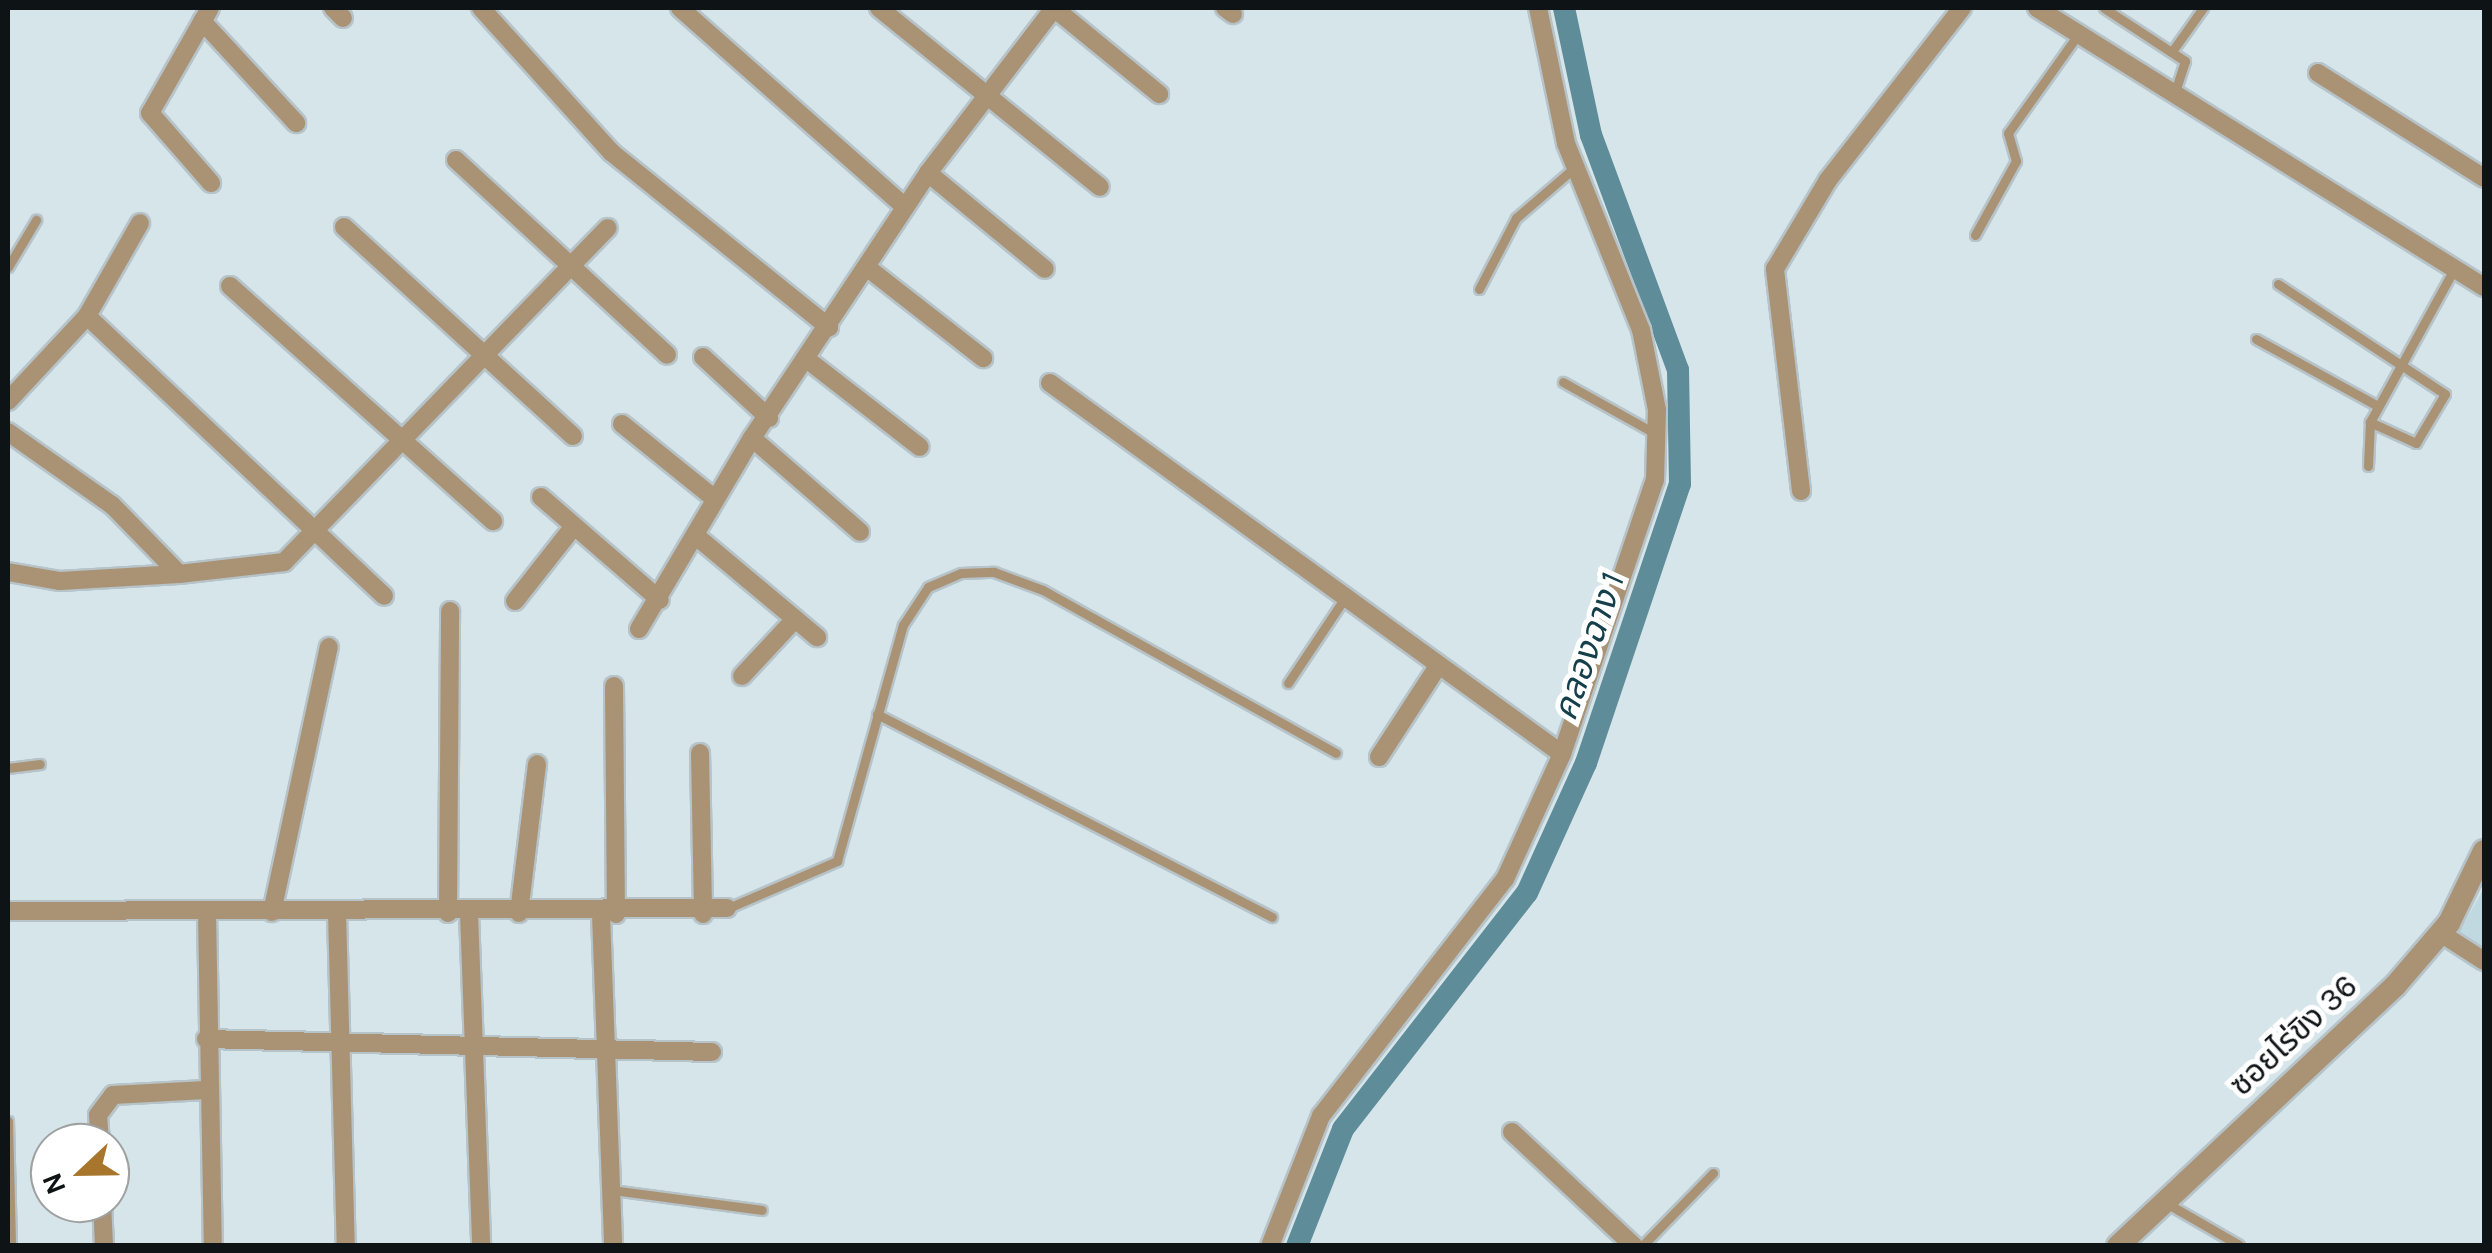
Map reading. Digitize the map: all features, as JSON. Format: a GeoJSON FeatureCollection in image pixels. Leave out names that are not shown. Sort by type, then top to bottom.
{"type":"FeatureCollection","features":[{"type":"Feature","properties":{"kind":"street"},"geometry":{"type":"LineString","coordinates":[[481,8],[611,152],[829,327]]}},
{"type":"Feature","properties":{"kind":"street"},"geometry":{"type":"LineString","coordinates":[[680,8],[906,207]]}},
{"type":"Feature","properties":{"kind":"street"},"geometry":{"type":"LineString","coordinates":[[878,8],[1100,187]]}},
{"type":"Feature","properties":{"kind":"street"},"geometry":{"type":"LineString","coordinates":[[639,629],[660,600],[752,438],[809,361],[928,173],[1054,8],[1158,94]]}},
{"type":"Feature","properties":{"kind":"street"},"geometry":{"type":"LineString","coordinates":[[1270,1246],[1320,1116],[1505,879],[1562,754],[1645,518],[1658,436],[1641,330],[1575,167],[1538,8]]}},
{"type":"Feature","properties":{"kind":"street"},"geometry":{"type":"LineString","coordinates":[[1801,491],[1775,269],[1828,180],[1962,8]]}},
{"type":"Feature","properties":{"kind":"street"},"geometry":{"type":"LineString","coordinates":[[2037,8],[2172,98],[2484,287]]}},
{"type":"Feature","properties":{"kind":"street"},"geometry":{"type":"LineString","coordinates":[[212,183],[150,113],[206,14],[296,123]]}},
{"type":"Feature","properties":{"kind":"street"},"geometry":{"type":"LineString","coordinates":[[2318,73],[2484,178]]}},
{"type":"Feature","properties":{"kind":"street"},"geometry":{"type":"LineString","coordinates":[[456,160],[667,355]]}},
{"type":"Feature","properties":{"kind":"street"},"geometry":{"type":"LineString","coordinates":[[928,173],[1044,270]]}},
{"type":"Feature","properties":{"kind":"street"},"geometry":{"type":"LineString","coordinates":[[8,401],[88,316],[140,223]]}},
{"type":"Feature","properties":{"kind":"street"},"geometry":{"type":"LineString","coordinates":[[344,227],[573,436]]}},
{"type":"Feature","properties":{"kind":"street"},"geometry":{"type":"LineString","coordinates":[[8,572],[60,581],[179,574],[284,562],[317,533],[608,228]]}},
{"type":"Feature","properties":{"kind":"street"},"geometry":{"type":"LineString","coordinates":[[869,269],[983,358]]}},
{"type":"Feature","properties":{"kind":"street"},"geometry":{"type":"LineString","coordinates":[[230,286],[492,521]]}},
{"type":"Feature","properties":{"kind":"street"},"geometry":{"type":"LineString","coordinates":[[88,316],[384,596]]}},
{"type":"Feature","properties":{"kind":"street"},"geometry":{"type":"LineString","coordinates":[[703,357],[769,418]]}},
{"type":"Feature","properties":{"kind":"street"},"geometry":{"type":"LineString","coordinates":[[809,361],[920,447]]}},
{"type":"Feature","properties":{"kind":"street"},"geometry":{"type":"LineString","coordinates":[[1050,383],[1344,600],[1562,754]]}},
{"type":"Feature","properties":{"kind":"street"},"geometry":{"type":"LineString","coordinates":[[622,424],[715,499]]}},
{"type":"Feature","properties":{"kind":"street"},"geometry":{"type":"LineString","coordinates":[[11,438],[112,505],[179,574]]}},
{"type":"Feature","properties":{"kind":"street"},"geometry":{"type":"LineString","coordinates":[[752,438],[860,532]]}},
{"type":"Feature","properties":{"kind":"street"},"geometry":{"type":"LineString","coordinates":[[541,497],[660,600]]}},
{"type":"Feature","properties":{"kind":"street"},"geometry":{"type":"LineString","coordinates":[[515,601],[574,526]]}},
{"type":"Feature","properties":{"kind":"street"},"geometry":{"type":"LineString","coordinates":[[696,536],[817,637]]}},
{"type":"Feature","properties":{"kind":"street"},"geometry":{"type":"LineString","coordinates":[[448,913],[450,611]]}},
{"type":"Feature","properties":{"kind":"street"},"geometry":{"type":"LineString","coordinates":[[742,676],[795,619]]}},
{"type":"Feature","properties":{"kind":"street"},"geometry":{"type":"LineString","coordinates":[[272,912],[329,647]]}},
{"type":"Feature","properties":{"kind":"street"},"geometry":{"type":"LineString","coordinates":[[1379,756],[1438,666]]}},
{"type":"Feature","properties":{"kind":"street"},"geometry":{"type":"LineString","coordinates":[[613,1246],[606,1044],[614,686]]}},
{"type":"Feature","properties":{"kind":"street"},"geometry":{"type":"LineString","coordinates":[[700,753],[703,914]]}},
{"type":"Feature","properties":{"kind":"street"},"geometry":{"type":"LineString","coordinates":[[518,913],[538,764]]}},
{"type":"Feature","properties":{"kind":"street","name":"ซอยไร่ขิง 36"},"geometry":{"type":"LineString","coordinates":[[2118,1246],[2442,934],[2484,851]]}},
{"type":"Feature","properties":{"kind":"street"},"geometry":{"type":"LineString","coordinates":[[8,911],[703,914],[727,908]]}},
{"type":"Feature","properties":{"kind":"street"},"geometry":{"type":"LineString","coordinates":[[207,912],[206,1090],[213,1246]]}},
{"type":"Feature","properties":{"kind":"street"},"geometry":{"type":"LineString","coordinates":[[337,912],[346,1246]]}},
{"type":"Feature","properties":{"kind":"street"},"geometry":{"type":"LineString","coordinates":[[469,913],[481,1246]]}},
{"type":"Feature","properties":{"kind":"street"},"geometry":{"type":"LineString","coordinates":[[2442,934],[2484,961]]}},
{"type":"Feature","properties":{"kind":"street"},"geometry":{"type":"LineString","coordinates":[[206,1039],[606,1044],[712,1052]]}},
{"type":"Feature","properties":{"kind":"street"},"geometry":{"type":"LineString","coordinates":[[99,1123],[98,1116],[113,1095],[206,1090]]}},
{"type":"Feature","properties":{"kind":"street"},"geometry":{"type":"LineString","coordinates":[[1512,1132],[1634,1246]]}},
{"type":"Feature","properties":{"kind":"lane"},"geometry":{"type":"LineString","coordinates":[[2104,8],[2173,50],[2188,68],[2172,98]]}},
{"type":"Feature","properties":{"kind":"lane"},"geometry":{"type":"LineString","coordinates":[[2173,50],[2204,8]]}},
{"type":"Feature","properties":{"kind":"lane"},"geometry":{"type":"LineString","coordinates":[[1975,236],[2016,161],[2008,133],[2077,36]]}},
{"type":"Feature","properties":{"kind":"lane"},"geometry":{"type":"LineString","coordinates":[[1479,289],[1516,218],[1575,167]]}},
{"type":"Feature","properties":{"kind":"lane"},"geometry":{"type":"LineString","coordinates":[[8,268],[36,220]]}},
{"type":"Feature","properties":{"kind":"lane"},"geometry":{"type":"LineString","coordinates":[[2368,466],[2370,422],[2454,268]]}},
{"type":"Feature","properties":{"kind":"lane"},"geometry":{"type":"LineString","coordinates":[[2278,284],[2436,382],[2444,405],[2416,443],[2370,422]]}},
{"type":"Feature","properties":{"kind":"lane"},"geometry":{"type":"LineString","coordinates":[[2256,338],[2378,406]]}},
{"type":"Feature","properties":{"kind":"lane"},"geometry":{"type":"LineString","coordinates":[[1562,382],[1658,436]]}},
{"type":"Feature","properties":{"kind":"lane"},"geometry":{"type":"LineString","coordinates":[[727,908],[837,860],[902,626],[928,587],[994,572],[1043,590],[1336,753]]}},
{"type":"Feature","properties":{"kind":"lane"},"geometry":{"type":"LineString","coordinates":[[1288,683],[1344,600]]}},
{"type":"Feature","properties":{"kind":"lane"},"geometry":{"type":"LineString","coordinates":[[876,714],[1272,917]]}},
{"type":"Feature","properties":{"kind":"lane"},"geometry":{"type":"LineString","coordinates":[[8,768],[40,764]]}},
{"type":"Feature","properties":{"kind":"lane"},"geometry":{"type":"LineString","coordinates":[[8,1121],[11,1246]]}},
{"type":"Feature","properties":{"kind":"lane"},"geometry":{"type":"LineString","coordinates":[[1642,1246],[1713,1173]]}},
{"type":"Feature","properties":{"kind":"lane"},"geometry":{"type":"LineString","coordinates":[[611,1190],[762,1210]]}},
{"type":"Feature","properties":{"kind":"lane"},"geometry":{"type":"LineString","coordinates":[[2164,1202],[2239,1245]]}},
{"type":"Feature","properties":{"kind":"shaded area"},"geometry":{"type":"Polygon","coordinates":[[[2484,888],[2484,952],[2457,935],[2484,888]]]}},
{"type":"Feature","properties":{"kind":"waterway","name":"คลองฉาง 1"},"geometry":{"type":"LineString","coordinates":[[1297,1246],[1343,1129],[1527,893],[1586,763],[1680,484],[1678,370],[1591,135],[1564,8]]}}]}
